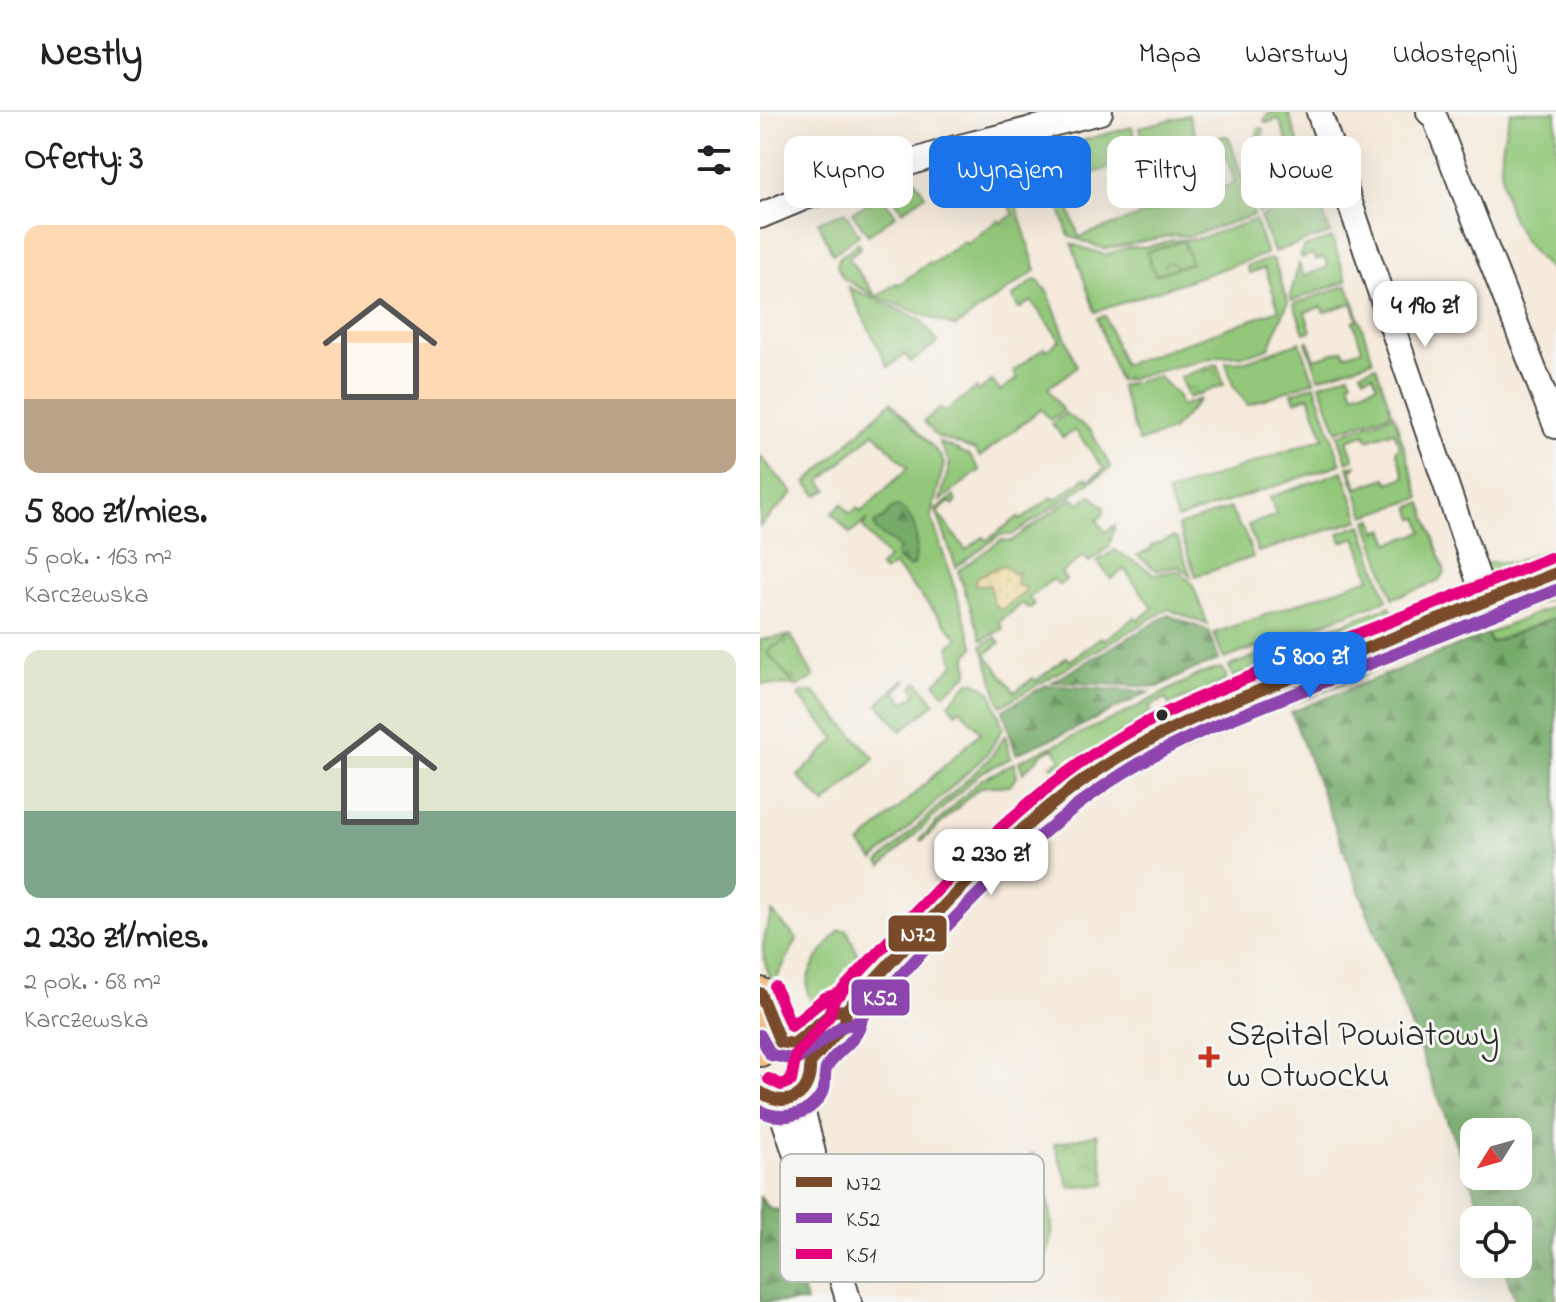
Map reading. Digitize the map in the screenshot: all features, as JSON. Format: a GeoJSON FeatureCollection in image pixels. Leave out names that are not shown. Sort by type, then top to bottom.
{"type":"FeatureCollection","features":[{"type":"Feature","properties":{"kind":"main road"},"geometry":{"type":"LineString","coordinates":[[778,1049],[845,1023],[846,1010],[1006,844],[1064,795],[1114,760],[1171,728],[1235,700],[1556,573]]}},
{"type":"Feature","properties":{"kind":"main road"},"geometry":{"type":"LineString","coordinates":[[760,993],[778,1049],[809,1083],[773,1099]]}},
{"type":"Feature","properties":{"kind":"street"},"geometry":{"type":"LineString","coordinates":[[760,216],[803,198],[952,149],[1100,112]]}},
{"type":"Feature","properties":{"kind":"street"},"geometry":{"type":"LineString","coordinates":[[1319,112],[1486,602]]}},
{"type":"Feature","properties":{"kind":"street"},"geometry":{"type":"LineString","coordinates":[[1429,112],[1435,118],[1556,426]]}},
{"type":"Feature","properties":{"kind":"street"},"geometry":{"type":"LineString","coordinates":[[773,1099],[796,1154]]}},
{"type":"Feature","properties":{"kind":"street"},"geometry":{"type":"LineString","coordinates":[[843,1282],[849,1302]]}},
{"type":"Feature","properties":{"kind":"green space"},"geometry":{"type":"Polygon","coordinates":[[[1270,112],[1288,112],[1296,136],[1285,136],[1279,119],[1266,123],[1264,120],[1270,112]]]}},
{"type":"Feature","properties":{"kind":"green space"},"geometry":{"type":"Polygon","coordinates":[[[1511,112],[1556,112],[1556,274],[1524,241],[1506,200],[1502,157],[1511,112]]]}},
{"type":"Feature","properties":{"kind":"green space"},"geometry":{"type":"Polygon","coordinates":[[[1189,115],[1196,136],[1142,136],[1140,127],[1189,115]]]}},
{"type":"Feature","properties":{"kind":"green space"},"geometry":{"type":"Polygon","coordinates":[[[1132,127],[1134,136],[1107,136],[1107,168],[1091,174],[1091,138],[1132,127]]]}},
{"type":"Feature","properties":{"kind":"green space"},"geometry":{"type":"Polygon","coordinates":[[[1225,136],[1229,137],[1241,174],[1241,208],[1252,208],[1254,215],[1190,236],[1175,235],[1104,249],[1069,236],[1060,208],[1069,208],[1079,237],[1163,208],[1225,208],[1225,186],[1235,183],[1225,153],[1225,136]]]}},
{"type":"Feature","properties":{"kind":"green space"},"geometry":{"type":"Polygon","coordinates":[[[913,176],[925,195],[913,203],[913,176]]]}},
{"type":"Feature","properties":{"kind":"green space"},"geometry":{"type":"Polygon","coordinates":[[[860,208],[891,208],[896,215],[868,235],[852,212],[860,208]]]}},
{"type":"Feature","properties":{"kind":"green space"},"geometry":{"type":"Polygon","coordinates":[[[1010,208],[1017,208],[1036,270],[955,327],[877,297],[964,241],[967,244],[998,220],[1001,223],[1014,214],[1010,208]]]}},
{"type":"Feature","properties":{"kind":"green space"},"geometry":{"type":"Polygon","coordinates":[[[1258,208],[1321,208],[1330,233],[1274,252],[1260,217],[1271,213],[1269,209],[1259,213],[1258,208]]]}},
{"type":"Feature","properties":{"kind":"green space"},"geometry":{"type":"Polygon","coordinates":[[[845,212],[859,235],[833,254],[818,222],[845,212]]]}},
{"type":"Feature","properties":{"kind":"green space"},"geometry":{"type":"Polygon","coordinates":[[[1255,220],[1267,254],[1095,312],[1072,244],[1105,255],[1129,247],[1197,239],[1255,220]]]}},
{"type":"Feature","properties":{"kind":"green space"},"geometry":{"type":"Polygon","coordinates":[[[1332,238],[1347,281],[1292,301],[1290,296],[1299,264],[1304,276],[1328,267],[1324,257],[1316,260],[1312,254],[1302,258],[1300,254],[1304,247],[1332,238]]]}},
{"type":"Feature","properties":{"kind":"green space"},"geometry":{"type":"Polygon","coordinates":[[[1184,241],[1191,263],[1155,275],[1147,252],[1184,241]]]}},
{"type":"Feature","properties":{"kind":"green space"},"geometry":{"type":"Polygon","coordinates":[[[858,243],[861,247],[848,258],[877,297],[844,279],[837,266],[839,258],[858,243]]]}},
{"type":"Feature","properties":{"kind":"green space"},"geometry":{"type":"Polygon","coordinates":[[[1274,260],[1288,302],[1269,348],[1246,355],[1220,356],[1119,381],[1097,318],[1105,316],[1123,365],[1279,310],[1265,268],[1249,273],[1247,266],[1274,260]]]}},
{"type":"Feature","properties":{"kind":"green space"},"geometry":{"type":"Polygon","coordinates":[[[1038,280],[1048,293],[1077,367],[1048,388],[1063,411],[1050,420],[1041,409],[980,457],[975,450],[936,436],[924,421],[941,408],[945,412],[976,388],[979,391],[992,381],[1000,391],[1018,378],[1013,371],[1060,340],[1031,301],[1019,309],[1012,297],[1038,280]]]}},
{"type":"Feature","properties":{"kind":"green space"},"geometry":{"type":"Polygon","coordinates":[[[1348,285],[1373,360],[1319,378],[1306,342],[1315,359],[1343,350],[1345,355],[1362,349],[1353,321],[1358,319],[1352,303],[1324,312],[1321,307],[1305,312],[1311,331],[1304,333],[1294,304],[1348,285]]]}},
{"type":"Feature","properties":{"kind":"green space"},"geometry":{"type":"Polygon","coordinates":[[[848,287],[920,319],[938,342],[911,362],[905,355],[888,367],[848,287]]]}},
{"type":"Feature","properties":{"kind":"green space"},"geometry":{"type":"Polygon","coordinates":[[[1300,342],[1314,381],[1248,405],[1233,386],[1226,362],[1246,361],[1300,342]]]}},
{"type":"Feature","properties":{"kind":"green space"},"geometry":{"type":"Polygon","coordinates":[[[1217,364],[1224,385],[1188,398],[1180,377],[1217,364]]]}},
{"type":"Feature","properties":{"kind":"green space"},"geometry":{"type":"Polygon","coordinates":[[[1376,366],[1392,413],[1337,431],[1320,384],[1349,374],[1354,393],[1377,385],[1373,374],[1364,377],[1361,371],[1376,366]]]}},
{"type":"Feature","properties":{"kind":"green space"},"geometry":{"type":"Polygon","coordinates":[[[1158,376],[1177,395],[1181,406],[1200,399],[1172,431],[1139,442],[1120,386],[1158,376]]]}},
{"type":"Feature","properties":{"kind":"green space"},"geometry":{"type":"Polygon","coordinates":[[[1315,385],[1341,464],[1177,519],[1167,493],[1324,438],[1309,396],[1295,401],[1292,393],[1315,385]]]}},
{"type":"Feature","properties":{"kind":"green space"},"geometry":{"type":"Polygon","coordinates":[[[891,402],[941,456],[944,464],[931,516],[974,647],[967,656],[968,674],[944,694],[935,683],[954,665],[949,647],[958,638],[894,565],[884,572],[879,567],[888,559],[863,527],[868,519],[850,534],[832,513],[842,504],[850,514],[857,508],[861,512],[908,468],[874,432],[821,481],[828,490],[817,495],[806,483],[891,402]]]}},
{"type":"Feature","properties":{"kind":"green space"},"geometry":{"type":"Polygon","coordinates":[[[1065,413],[1091,431],[1111,468],[1012,535],[1000,535],[956,567],[936,510],[954,496],[957,502],[953,505],[950,502],[937,512],[966,550],[983,537],[987,540],[1018,517],[1021,520],[1052,497],[1055,500],[1086,477],[1089,480],[1104,469],[1075,430],[1063,438],[1052,424],[1065,413]]]}},
{"type":"Feature","properties":{"kind":"green space"},"geometry":{"type":"Polygon","coordinates":[[[1394,415],[1420,498],[1365,516],[1348,467],[1356,465],[1351,470],[1358,488],[1386,478],[1389,483],[1405,477],[1396,450],[1400,447],[1394,431],[1368,440],[1365,434],[1347,440],[1354,459],[1347,462],[1338,435],[1394,415]]]}},
{"type":"Feature","properties":{"kind":"green space"},"geometry":{"type":"Polygon","coordinates":[[[939,442],[969,455],[980,470],[940,501],[950,463],[939,442]]]}},
{"type":"Feature","properties":{"kind":"green space"},"geometry":{"type":"Polygon","coordinates":[[[760,456],[793,493],[760,526],[760,456]]]}},
{"type":"Feature","properties":{"kind":"green space"},"geometry":{"type":"Polygon","coordinates":[[[1343,471],[1360,520],[1258,552],[1248,525],[1276,515],[1270,497],[1343,471]]]}},
{"type":"Feature","properties":{"kind":"green space"},"geometry":{"type":"Polygon","coordinates":[[[1091,495],[1104,507],[1103,515],[1097,520],[1105,532],[1115,525],[1109,547],[1089,562],[1084,556],[1061,573],[1066,580],[1059,585],[1053,579],[1029,598],[1034,605],[1028,609],[1023,603],[999,622],[1003,629],[982,640],[958,571],[1001,540],[1011,541],[1072,498],[1080,503],[1091,495]]]}},
{"type":"Feature","properties":{"kind":"green space"},"geometry":{"type":"Polygon","coordinates":[[[1422,503],[1445,572],[1437,582],[1393,598],[1367,521],[1373,519],[1377,532],[1384,529],[1390,543],[1423,532],[1419,518],[1414,519],[1410,507],[1422,503]]]}},
{"type":"Feature","properties":{"kind":"green space"},"geometry":{"type":"Polygon","coordinates":[[[897,506],[910,517],[916,532],[914,565],[909,567],[897,559],[899,549],[877,531],[874,523],[897,506]]]}},
{"type":"Feature","properties":{"kind":"green space"},"geometry":{"type":"Polygon","coordinates":[[[1230,508],[1244,531],[1253,557],[1196,576],[1178,526],[1230,508]]]}},
{"type":"Feature","properties":{"kind":"green space"},"geometry":{"type":"Polygon","coordinates":[[[1362,525],[1387,600],[1224,659],[1214,633],[1370,578],[1356,537],[1342,542],[1339,533],[1362,525]]]}},
{"type":"Feature","properties":{"kind":"green space"},"geometry":{"type":"Polygon","coordinates":[[[1174,537],[1178,540],[1191,577],[1179,567],[1156,570],[1137,555],[1174,537]]]}},
{"type":"Feature","properties":{"kind":"green space"},"geometry":{"type":"Polygon","coordinates":[[[1556,547],[1556,562],[1502,583],[1488,575],[1483,565],[1491,562],[1512,563],[1556,547]]]}},
{"type":"Feature","properties":{"kind":"green space"},"geometry":{"type":"Polygon","coordinates":[[[1115,550],[1155,574],[1178,571],[1192,583],[1208,625],[1168,609],[1001,706],[982,645],[996,637],[1000,643],[986,654],[1015,692],[1033,678],[1036,681],[1067,657],[1070,661],[1101,637],[1104,640],[1153,608],[1124,569],[1111,579],[1097,561],[1115,550]]]}},
{"type":"Feature","properties":{"kind":"green space"},"geometry":{"type":"Polygon","coordinates":[[[1556,585],[1556,596],[1454,637],[1450,628],[1556,585]]]}},
{"type":"Feature","properties":{"kind":"green space"},"geometry":{"type":"Polygon","coordinates":[[[1556,605],[1556,617],[1491,643],[1487,634],[1556,605]]]}},
{"type":"Feature","properties":{"kind":"green space"},"geometry":{"type":"Polygon","coordinates":[[[1390,606],[1393,614],[1233,677],[1229,666],[1390,606]]]}},
{"type":"Feature","properties":{"kind":"green space"},"geometry":{"type":"Polygon","coordinates":[[[1168,615],[1209,631],[1219,660],[1158,687],[1052,682],[1168,615]]]}},
{"type":"Feature","properties":{"kind":"green space"},"geometry":{"type":"Polygon","coordinates":[[[1556,617],[1556,1302],[1516,1302],[1507,1278],[1532,1278],[1532,1206],[1480,1206],[1474,1190],[1532,1190],[1532,1118],[1460,1118],[1460,1155],[1291,712],[1487,634],[1491,643],[1556,617]]]}},
{"type":"Feature","properties":{"kind":"green space"},"geometry":{"type":"Polygon","coordinates":[[[1439,632],[1441,644],[1282,708],[1279,701],[1288,693],[1439,632]]]}},
{"type":"Feature","properties":{"kind":"green space"},"geometry":{"type":"Polygon","coordinates":[[[791,635],[768,652],[795,686],[760,684],[760,640],[791,635]]]}},
{"type":"Feature","properties":{"kind":"green space"},"geometry":{"type":"Polygon","coordinates":[[[791,635],[814,677],[796,687],[767,652],[791,635]]]}},
{"type":"Feature","properties":{"kind":"green space"},"geometry":{"type":"Polygon","coordinates":[[[1221,668],[1226,675],[1225,681],[1169,705],[1166,699],[1149,706],[1151,713],[1069,768],[1051,766],[1061,758],[1053,748],[1023,773],[1019,761],[1121,715],[1200,674],[1221,668]]]}},
{"type":"Feature","properties":{"kind":"green space"},"geometry":{"type":"Polygon","coordinates":[[[905,679],[895,691],[905,703],[917,693],[912,687],[918,682],[935,703],[901,731],[878,704],[905,679]]]}},
{"type":"Feature","properties":{"kind":"green space"},"geometry":{"type":"Polygon","coordinates":[[[969,682],[976,682],[991,692],[1003,728],[988,753],[874,860],[860,844],[981,732],[960,709],[956,713],[949,704],[969,682]]]}},
{"type":"Feature","properties":{"kind":"green space"},"geometry":{"type":"Polygon","coordinates":[[[1046,685],[1149,692],[1016,754],[1003,710],[1046,685]]]}},
{"type":"Feature","properties":{"kind":"green space"},"geometry":{"type":"Polygon","coordinates":[[[802,692],[814,692],[875,759],[825,804],[798,776],[836,739],[798,696],[802,692]]]}},
{"type":"Feature","properties":{"kind":"green space"},"geometry":{"type":"Polygon","coordinates":[[[1235,715],[1237,728],[1134,776],[1130,768],[1133,764],[1235,715]]]}},
{"type":"Feature","properties":{"kind":"green space"},"geometry":{"type":"Polygon","coordinates":[[[1005,735],[1011,758],[980,773],[882,866],[879,862],[990,758],[1005,735]]]}},
{"type":"Feature","properties":{"kind":"green space"},"geometry":{"type":"Polygon","coordinates":[[[1014,763],[1017,776],[1010,786],[978,789],[922,841],[920,839],[980,780],[1014,763]]]}},
{"type":"Feature","properties":{"kind":"green space"},"geometry":{"type":"Polygon","coordinates":[[[772,912],[797,939],[773,986],[763,949],[772,912]]]}},
{"type":"Feature","properties":{"kind":"green space"},"geometry":{"type":"Polygon","coordinates":[[[839,930],[847,930],[864,969],[842,998],[820,1016],[812,1003],[807,981],[816,961],[839,930]]]}},
{"type":"Feature","properties":{"kind":"green space"},"geometry":{"type":"Polygon","coordinates":[[[1097,1134],[1106,1184],[1070,1188],[1054,1144],[1097,1134]]]}},
{"type":"Feature","properties":{"kind":"green space"},"geometry":{"type":"Polygon","coordinates":[[[1044,1186],[1052,1228],[1044,1255],[1044,1186]]]}},
{"type":"Feature","properties":{"kind":"green space"},"geometry":{"type":"Polygon","coordinates":[[[760,1197],[770,1209],[779,1210],[780,1213],[780,1282],[800,1282],[806,1302],[760,1302],[760,1197]]]}},
{"type":"Feature","properties":{"kind":"sand"},"geometry":{"type":"Polygon","coordinates":[[[1005,566],[1014,574],[1018,572],[1018,586],[1027,588],[1001,610],[993,604],[990,585],[976,586],[975,583],[977,577],[1005,566]]]}},
{"type":"Feature","properties":{"kind":"transit line","name":"K51"},"geometry":{"type":"LineString","coordinates":[[769,1079],[781,1085],[791,1081],[796,1055],[829,1016],[834,999],[996,833],[1066,773],[1104,747],[1151,720],[1201,697],[1550,558]]}},
{"type":"Feature","properties":{"kind":"transit line","name":"N72"},"geometry":{"type":"LineString","coordinates":[[760,1092],[780,1100],[796,1097],[807,1084],[810,1063],[845,1023],[846,1010],[940,909],[1043,812],[1116,759],[1216,708],[1556,573]]}},
{"type":"Feature","properties":{"kind":"transit line","name":"K52"},"geometry":{"type":"LineString","coordinates":[[760,1111],[788,1116],[813,1105],[824,1088],[829,1062],[851,1041],[862,1017],[1017,856],[1085,799],[1122,774],[1216,726],[1556,590]]}},
{"type":"Feature","properties":{"kind":"transit line","name":"K51"},"geometry":{"type":"LineString","coordinates":[[775,987],[791,1026],[825,998],[841,993]]}},
{"type":"Feature","properties":{"kind":"transit line","name":"N72"},"geometry":{"type":"LineString","coordinates":[[760,993],[780,1042],[794,1044],[834,1011],[846,1010],[852,1004]]}},
{"type":"Feature","properties":{"kind":"transit line","name":"K52"},"geometry":{"type":"LineString","coordinates":[[760,1035],[771,1055],[797,1060],[840,1027],[853,1024],[863,1015]]}},
{"type":"Feature","properties":{"kind":"place","name":"Szpital Powiatowy w Otwocku"},"geometry":{"type":"Point","coordinates":[1209,1057]}}]}
